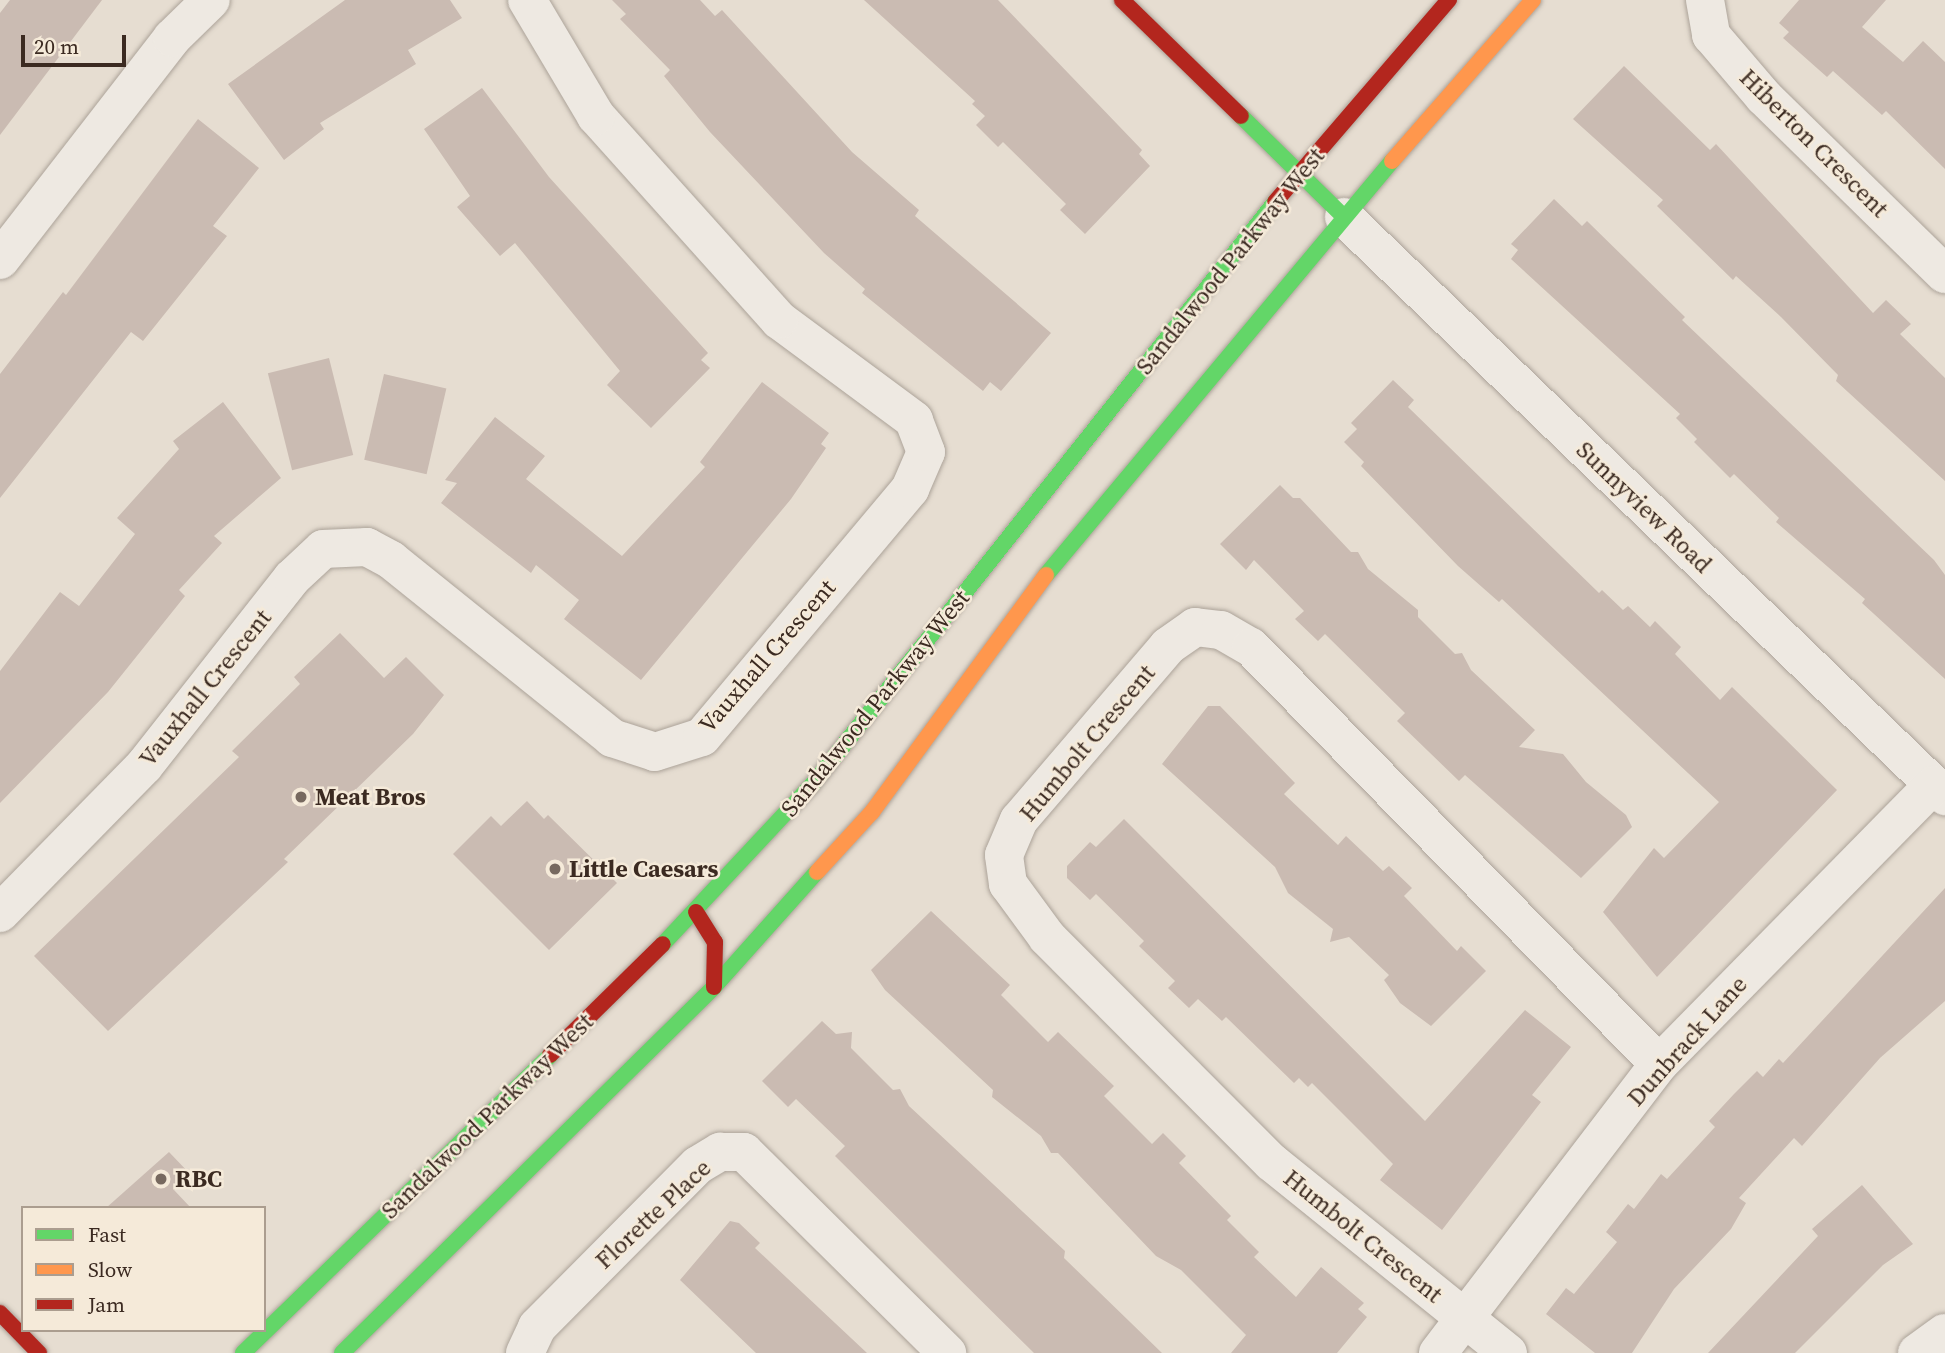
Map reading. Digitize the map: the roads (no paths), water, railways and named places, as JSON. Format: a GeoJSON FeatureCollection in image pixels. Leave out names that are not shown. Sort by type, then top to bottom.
{"type":"FeatureCollection","features":[{"type":"Feature","properties":{"kind":"main road"},"geometry":{"type":"LineString","coordinates":[[1122,0],[1344,218]]}},
{"type":"Feature","properties":{"kind":"main road","name":"Sandalwood Parkway West"},"geometry":{"type":"LineString","coordinates":[[266,1331],[696,912],[885,697],[1300,175],[1449,0]]}},
{"type":"Feature","properties":{"kind":"main road"},"geometry":{"type":"LineString","coordinates":[[342,1353],[714,987],[872,812],[1018,609],[1344,218],[1533,0]]}},
{"type":"Feature","properties":{"kind":"main road"},"geometry":{"type":"LineString","coordinates":[[696,912],[715,942],[714,987]]}},
{"type":"Feature","properties":{"kind":"main road"},"geometry":{"type":"LineString","coordinates":[[0,1313],[39,1353]]}},
{"type":"Feature","properties":{"kind":"main road","name":"Sandalwood Parkway West"},"geometry":{"type":"LineString","coordinates":[[243,1353],[265,1332]]}},
{"type":"Feature","properties":{"kind":"street"},"geometry":{"type":"LineString","coordinates":[[0,260],[172,38],[211,0]]}},
{"type":"Feature","properties":{"kind":"street","name":"Vauxhall Crescent"},"geometry":{"type":"LineString","coordinates":[[0,913],[144,766],[292,578],[324,549],[367,547],[391,560],[612,738],[655,752],[702,737],[910,489],[926,452],[914,420],[779,320],[596,117],[527,0]]}},
{"type":"Feature","properties":{"kind":"street","name":"Hiberton Crescent"},"geometry":{"type":"LineString","coordinates":[[1705,0],[1711,35],[1764,97],[1945,274]]}},
{"type":"Feature","properties":{"kind":"street","name":"Sunnyview Road"},"geometry":{"type":"LineString","coordinates":[[1344,218],[1939,790]]}},
{"type":"Feature","properties":{"kind":"street","name":"Humbolt Crescent"},"geometry":{"type":"LineString","coordinates":[[1508,1353],[1271,1162],[1046,937],[1008,884],[1004,855],[1019,821],[1168,646],[1195,627],[1221,630],[1251,647],[1659,1064]]}},
{"type":"Feature","properties":{"kind":"street","name":"Dunbrack Lane"},"geometry":{"type":"LineString","coordinates":[[1466,1318],[1659,1064],[1939,790]]}},
{"type":"Feature","properties":{"kind":"street","name":"Florette Place"},"geometry":{"type":"LineString","coordinates":[[524,1353],[537,1327],[698,1165],[720,1152],[744,1152],[947,1353]]}},
{"type":"Feature","properties":{"kind":"street"},"geometry":{"type":"LineString","coordinates":[[1438,1353],[1466,1318]]}},
{"type":"Feature","properties":{"kind":"street"},"geometry":{"type":"LineString","coordinates":[[1917,1353],[1945,1333]]}},
{"type":"Feature","properties":{"kind":"place","name":"Meat Bros"},"geometry":{"type":"Point","coordinates":[301,797]}},
{"type":"Feature","properties":{"kind":"place","name":"Little Caesars"},"geometry":{"type":"Point","coordinates":[555,869]}},
{"type":"Feature","properties":{"kind":"place","name":"RBC"},"geometry":{"type":"Point","coordinates":[161,1179]}}]}
